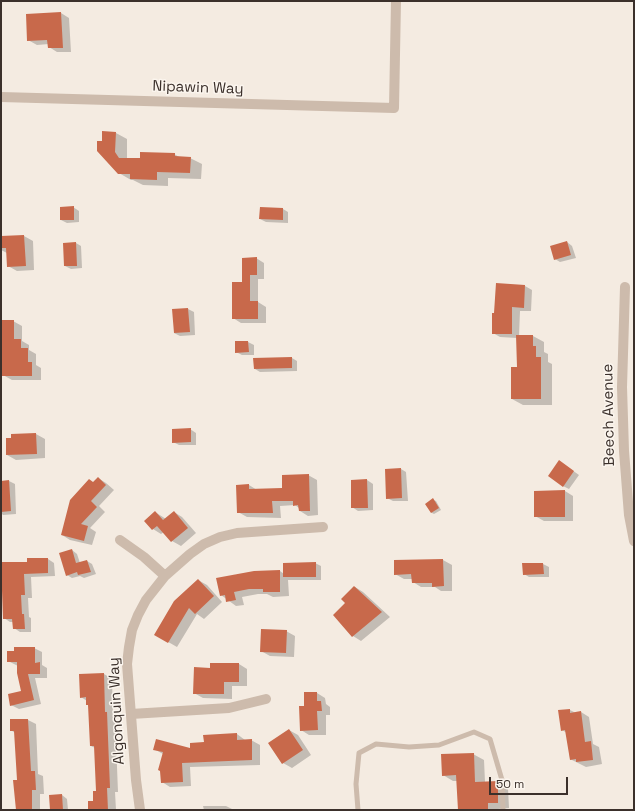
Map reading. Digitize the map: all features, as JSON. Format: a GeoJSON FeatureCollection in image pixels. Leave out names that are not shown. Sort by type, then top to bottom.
{"type":"FeatureCollection","features":[{"type":"Feature","properties":{"kind":"street","name":"Nipawin Way"},"geometry":{"type":"LineString","coordinates":[[1,97],[394,108],[396,1]]}},
{"type":"Feature","properties":{"kind":"street","name":"Beech Avenue"},"geometry":{"type":"LineString","coordinates":[[625,287],[622,387],[624,451],[634,541]]}},
{"type":"Feature","properties":{"kind":"street","name":"Algonquin Way"},"geometry":{"type":"LineString","coordinates":[[140,810],[136,780],[127,664],[128,647],[132,630],[146,600],[165,576],[197,549],[220,537],[238,533],[323,527]]}},
{"type":"Feature","properties":{"kind":"street"},"geometry":{"type":"LineString","coordinates":[[120,540],[144,557],[165,576]]}},
{"type":"Feature","properties":{"kind":"street"},"geometry":{"type":"LineString","coordinates":[[131,714],[230,708],[266,699]]}},
{"type":"Feature","properties":{"kind":"lane"},"geometry":{"type":"LineString","coordinates":[[358,810],[356,784],[359,753],[376,744],[409,747],[439,745],[474,732],[490,739],[502,780],[503,810]]}},
{"type":"Feature","properties":{"kind":"building"},"geometry":{"type":"Polygon","coordinates":[[[61,12],[63,48],[48,48],[47,40],[27,41],[26,14],[61,12]]]}},
{"type":"Feature","properties":{"kind":"building"},"geometry":{"type":"Polygon","coordinates":[[[102,131],[116,132],[115,152],[119,158],[140,158],[140,152],[175,153],[175,156],[191,157],[190,173],[157,172],[157,180],[130,179],[130,174],[118,174],[97,151],[97,141],[102,141],[102,131]]]}},
{"type":"Feature","properties":{"kind":"building"},"geometry":{"type":"Polygon","coordinates":[[[74,206],[74,220],[60,220],[60,207],[74,206]]]}},
{"type":"Feature","properties":{"kind":"building"},"geometry":{"type":"Polygon","coordinates":[[[260,207],[283,208],[283,220],[259,219],[260,207]]]}},
{"type":"Feature","properties":{"kind":"building"},"geometry":{"type":"Polygon","coordinates":[[[24,235],[26,266],[7,267],[6,248],[1,248],[1,236],[24,235]]]}},
{"type":"Feature","properties":{"kind":"building"},"geometry":{"type":"Polygon","coordinates":[[[567,241],[571,255],[554,260],[550,246],[567,241]]]}},
{"type":"Feature","properties":{"kind":"building"},"geometry":{"type":"Polygon","coordinates":[[[76,242],[77,266],[64,266],[63,243],[76,242]]]}},
{"type":"Feature","properties":{"kind":"building"},"geometry":{"type":"Polygon","coordinates":[[[257,257],[257,275],[250,275],[250,301],[258,301],[258,319],[232,319],[232,282],[242,282],[242,258],[257,257]]]}},
{"type":"Feature","properties":{"kind":"building"},"geometry":{"type":"Polygon","coordinates":[[[496,283],[525,285],[524,308],[512,307],[512,334],[492,334],[492,313],[494,313],[496,283]]]}},
{"type":"Feature","properties":{"kind":"building"},"geometry":{"type":"Polygon","coordinates":[[[188,308],[190,332],[174,333],[172,309],[188,308]]]}},
{"type":"Feature","properties":{"kind":"building"},"geometry":{"type":"Polygon","coordinates":[[[2,320],[14,320],[14,339],[21,339],[21,348],[28,348],[28,362],[32,362],[32,376],[2,376],[2,320]]]}},
{"type":"Feature","properties":{"kind":"building"},"geometry":{"type":"Polygon","coordinates":[[[516,335],[533,335],[533,346],[536,346],[536,357],[541,357],[541,399],[511,399],[511,367],[517,367],[516,335]]]}},
{"type":"Feature","properties":{"kind":"building"},"geometry":{"type":"Polygon","coordinates":[[[235,341],[248,341],[249,352],[235,353],[235,341]]]}},
{"type":"Feature","properties":{"kind":"building"},"geometry":{"type":"Polygon","coordinates":[[[292,357],[292,368],[254,369],[253,358],[292,357]]]}},
{"type":"Feature","properties":{"kind":"building"},"geometry":{"type":"Polygon","coordinates":[[[191,428],[191,442],[172,443],[172,429],[191,428]]]}},
{"type":"Feature","properties":{"kind":"building"},"geometry":{"type":"Polygon","coordinates":[[[36,433],[37,454],[6,455],[6,438],[11,438],[11,434],[36,433]]]}},
{"type":"Feature","properties":{"kind":"building"},"geometry":{"type":"Polygon","coordinates":[[[559,460],[574,471],[563,487],[548,476],[559,460]]]}},
{"type":"Feature","properties":{"kind":"building"},"geometry":{"type":"Polygon","coordinates":[[[401,468],[402,498],[386,499],[385,469],[401,468]]]}},
{"type":"Feature","properties":{"kind":"building"},"geometry":{"type":"Polygon","coordinates":[[[309,474],[310,511],[299,511],[298,505],[293,506],[293,501],[272,501],[273,513],[237,513],[236,485],[249,484],[249,489],[282,488],[282,475],[309,474]]]}},
{"type":"Feature","properties":{"kind":"building"},"geometry":{"type":"Polygon","coordinates":[[[98,477],[106,485],[91,501],[97,507],[81,524],[88,526],[84,541],[61,535],[70,500],[89,479],[93,482],[98,477]]]}},
{"type":"Feature","properties":{"kind":"building"},"geometry":{"type":"Polygon","coordinates":[[[367,479],[368,508],[351,508],[351,480],[367,479]]]}},
{"type":"Feature","properties":{"kind":"building"},"geometry":{"type":"Polygon","coordinates":[[[9,480],[11,511],[1,512],[1,481],[9,480]]]}},
{"type":"Feature","properties":{"kind":"building"},"geometry":{"type":"Polygon","coordinates":[[[565,490],[565,517],[534,517],[534,491],[565,490]]]}},
{"type":"Feature","properties":{"kind":"building"},"geometry":{"type":"Polygon","coordinates":[[[433,498],[439,508],[431,513],[425,504],[433,498]]]}},
{"type":"Feature","properties":{"kind":"building"},"geometry":{"type":"Polygon","coordinates":[[[155,511],[163,520],[174,511],[188,528],[171,542],[157,526],[152,530],[144,521],[155,511]]]}},
{"type":"Feature","properties":{"kind":"building"},"geometry":{"type":"Polygon","coordinates":[[[72,549],[76,563],[87,560],[91,572],[78,575],[77,572],[66,576],[59,553],[72,549]]]}},
{"type":"Feature","properties":{"kind":"building"},"geometry":{"type":"Polygon","coordinates":[[[27,558],[48,558],[48,573],[24,574],[25,595],[21,595],[22,614],[24,614],[25,629],[13,629],[12,619],[3,619],[1,562],[27,562],[27,558]]]}},
{"type":"Feature","properties":{"kind":"building"},"geometry":{"type":"Polygon","coordinates":[[[443,559],[444,586],[432,587],[432,583],[412,583],[411,574],[394,575],[394,560],[443,559]]]}},
{"type":"Feature","properties":{"kind":"building"},"geometry":{"type":"Polygon","coordinates":[[[316,562],[316,577],[283,577],[283,563],[316,562]]]}},
{"type":"Feature","properties":{"kind":"building"},"geometry":{"type":"Polygon","coordinates":[[[522,563],[543,563],[544,574],[523,575],[522,563]]]}},
{"type":"Feature","properties":{"kind":"building"},"geometry":{"type":"Polygon","coordinates":[[[280,570],[280,592],[263,592],[263,589],[249,589],[234,592],[236,600],[226,602],[225,595],[220,596],[216,578],[254,571],[280,570]]]}},
{"type":"Feature","properties":{"kind":"building"},"geometry":{"type":"Polygon","coordinates":[[[198,579],[214,596],[195,614],[189,608],[168,643],[154,635],[174,601],[198,579]]]}},
{"type":"Feature","properties":{"kind":"building"},"geometry":{"type":"Polygon","coordinates":[[[354,586],[382,612],[352,637],[333,615],[345,603],[341,599],[354,586]]]}},
{"type":"Feature","properties":{"kind":"building"},"geometry":{"type":"Polygon","coordinates":[[[261,629],[287,630],[286,653],[260,652],[261,629]]]}},
{"type":"Feature","properties":{"kind":"building"},"geometry":{"type":"Polygon","coordinates":[[[14,647],[35,647],[35,663],[40,662],[40,674],[28,674],[34,700],[10,706],[8,694],[21,691],[17,673],[17,662],[7,662],[7,651],[14,651],[14,647]]]}},
{"type":"Feature","properties":{"kind":"building"},"geometry":{"type":"Polygon","coordinates":[[[210,663],[239,663],[239,682],[224,682],[224,694],[193,694],[194,667],[210,668],[210,663]]]}},
{"type":"Feature","properties":{"kind":"building"},"geometry":{"type":"Polygon","coordinates":[[[104,673],[110,788],[107,788],[108,810],[88,810],[88,801],[93,801],[93,791],[96,791],[94,746],[90,746],[88,705],[86,705],[86,697],[80,698],[79,674],[104,673]]]}},
{"type":"Feature","properties":{"kind":"building"},"geometry":{"type":"Polygon","coordinates":[[[304,692],[317,692],[317,701],[321,701],[322,711],[317,711],[318,730],[300,731],[299,706],[304,706],[304,692]]]}},
{"type":"Feature","properties":{"kind":"building"},"geometry":{"type":"Polygon","coordinates":[[[570,709],[570,713],[581,711],[585,742],[591,741],[593,760],[576,762],[576,759],[570,760],[565,730],[561,731],[558,710],[570,709]]]}},
{"type":"Feature","properties":{"kind":"building"},"geometry":{"type":"Polygon","coordinates":[[[10,719],[28,719],[31,771],[35,771],[36,790],[32,790],[32,810],[16,810],[13,780],[17,780],[14,731],[10,731],[10,719]]]}},
{"type":"Feature","properties":{"kind":"building"},"geometry":{"type":"Polygon","coordinates":[[[289,729],[303,750],[282,764],[268,743],[289,729]]]}},
{"type":"Feature","properties":{"kind":"building"},"geometry":{"type":"Polygon","coordinates":[[[237,733],[237,740],[252,739],[252,760],[182,763],[183,782],[161,783],[160,771],[158,770],[163,752],[153,750],[156,739],[190,748],[190,743],[204,742],[203,735],[237,733]]]}},
{"type":"Feature","properties":{"kind":"building"},"geometry":{"type":"Polygon","coordinates":[[[474,753],[475,782],[498,781],[498,803],[488,803],[488,810],[458,810],[456,775],[442,776],[441,754],[474,753]]]}},
{"type":"Feature","properties":{"kind":"building"},"geometry":{"type":"Polygon","coordinates":[[[62,794],[63,810],[50,810],[49,795],[62,794]]]}}]}
